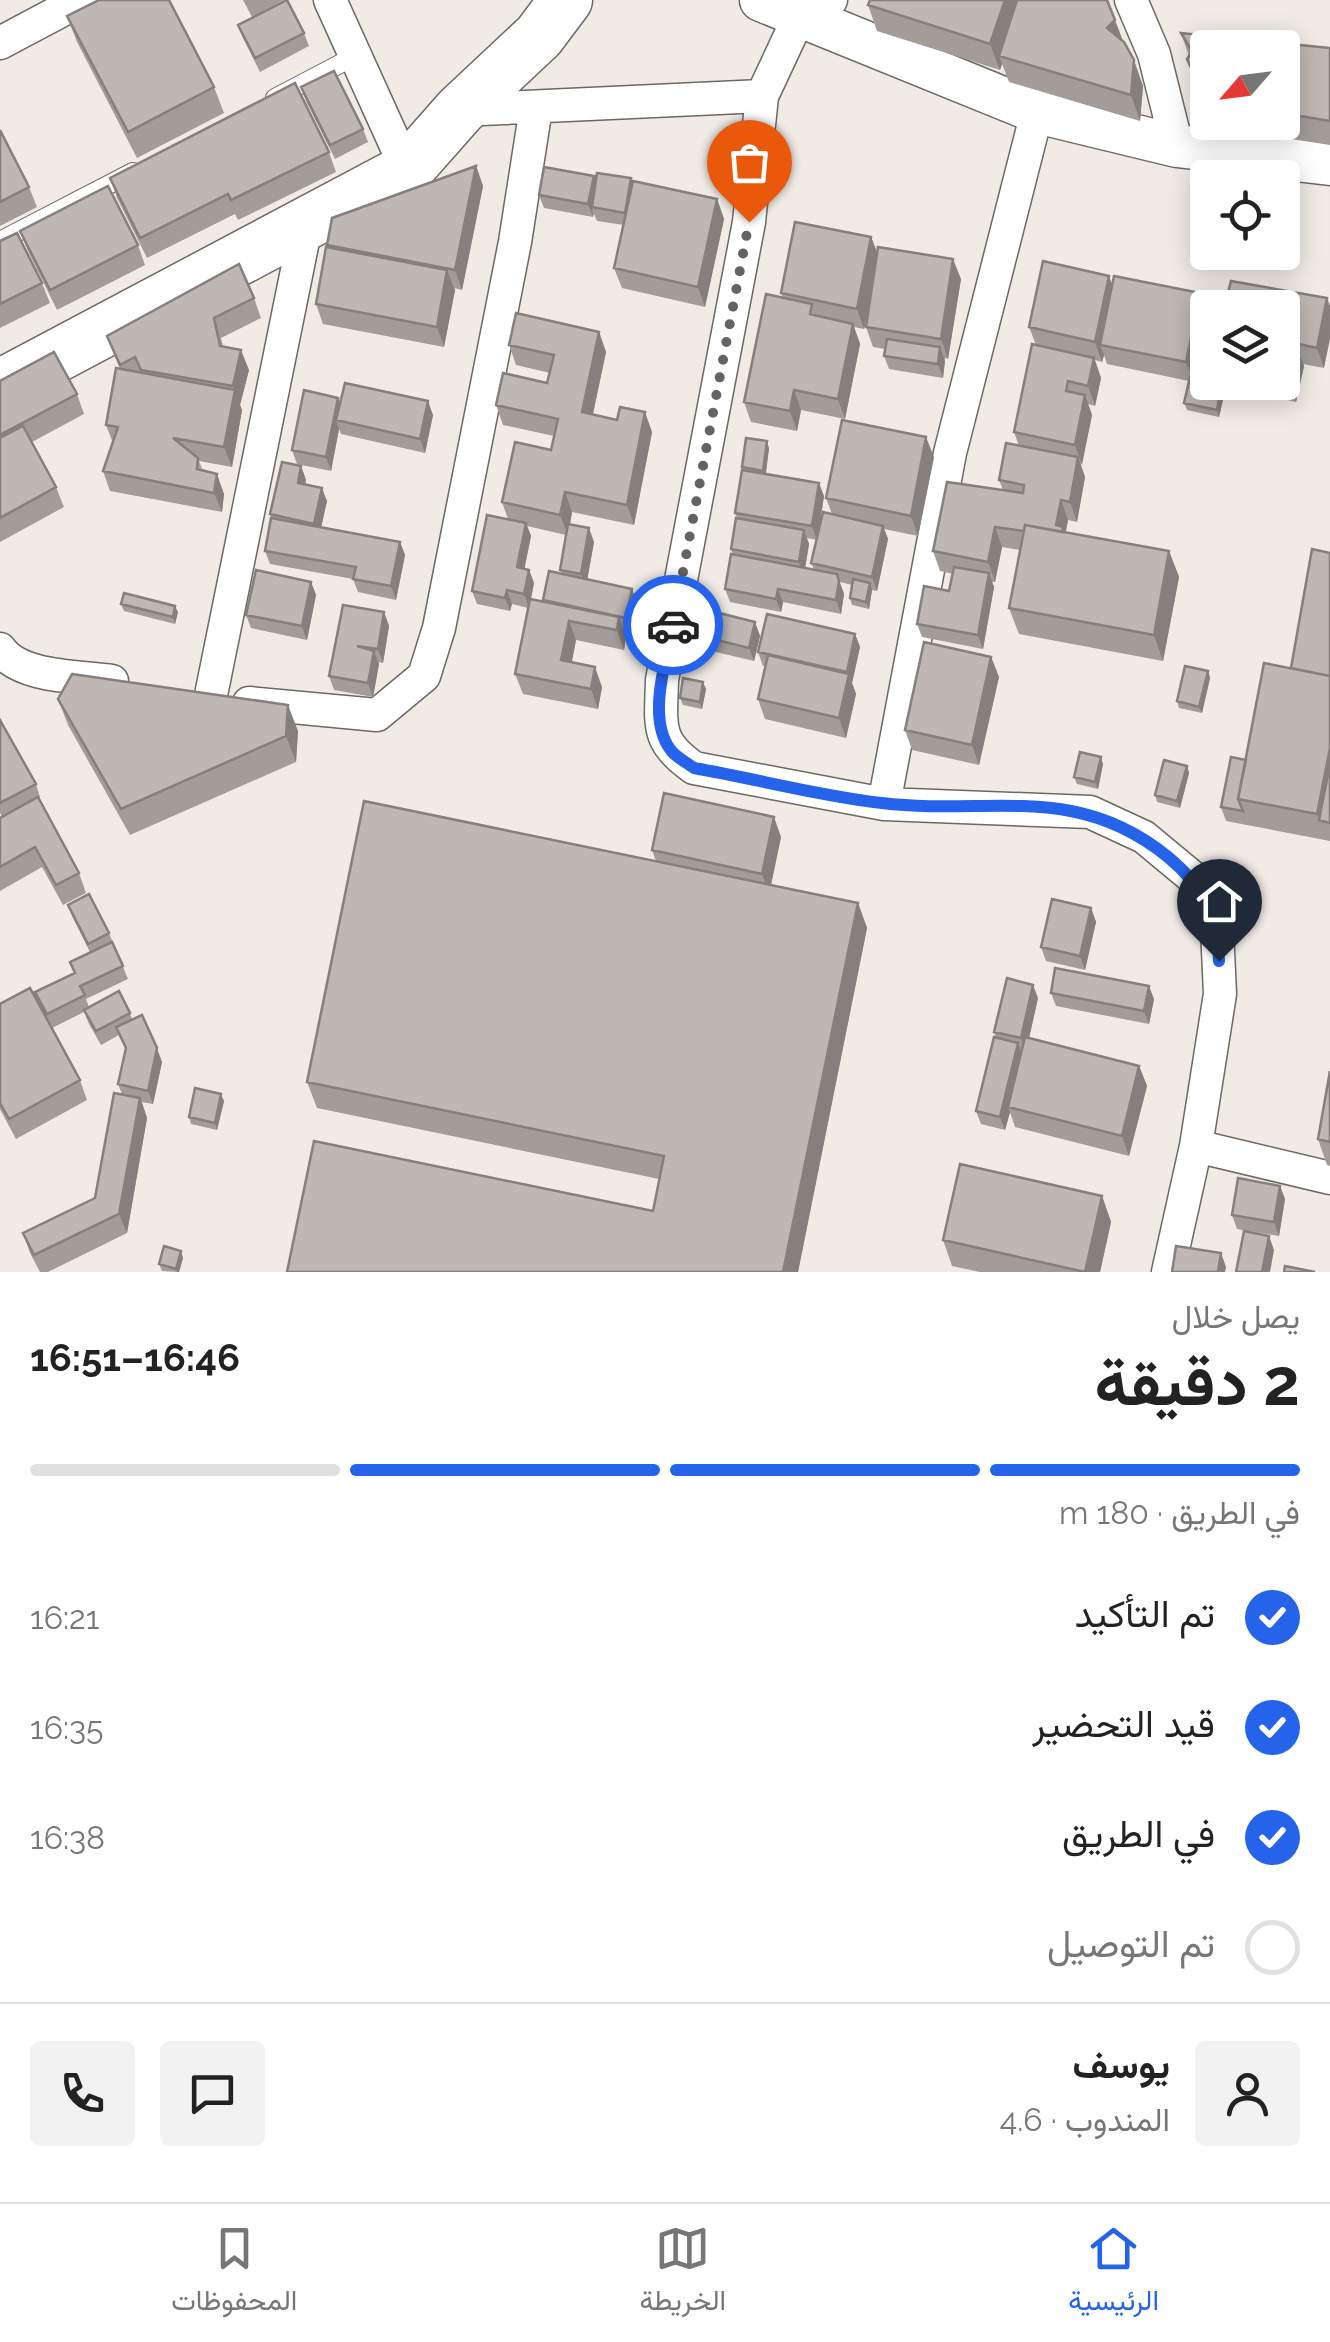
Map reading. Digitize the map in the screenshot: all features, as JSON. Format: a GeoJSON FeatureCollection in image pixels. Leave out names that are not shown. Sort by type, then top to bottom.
{"type":"FeatureCollection","features":[{"type":"Feature","properties":{"kind":"main road"},"geometry":{"type":"LineString","coordinates":[[0,386],[407,170],[460,110],[504,73],[568,2]]}},
{"type":"Feature","properties":{"kind":"street"},"geometry":{"type":"LineString","coordinates":[[0,43],[81,0]]}},
{"type":"Feature","properties":{"kind":"street"},"geometry":{"type":"LineString","coordinates":[[330,0],[407,170]]}},
{"type":"Feature","properties":{"kind":"street"},"geometry":{"type":"LineString","coordinates":[[761,0],[815,10],[1036,112],[1177,146],[1330,164]]}},
{"type":"Feature","properties":{"kind":"street"},"geometry":{"type":"LineString","coordinates":[[1131,0],[1154,54],[1177,146]]}},
{"type":"Feature","properties":{"kind":"street"},"geometry":{"type":"LineString","coordinates":[[815,10],[762,96],[749,222],[662,680],[661,732],[671,752],[694,768],[884,804],[1090,812],[1144,838],[1191,876],[1208,899],[1218,929],[1220,994],[1196,1146],[1168,1272]]}},
{"type":"Feature","properties":{"kind":"street"},"geometry":{"type":"LineString","coordinates":[[460,110],[762,96]]}},
{"type":"Feature","properties":{"kind":"street"},"geometry":{"type":"LineString","coordinates":[[173,692],[210,700],[377,714],[424,676],[439,628],[515,242],[536,108]]}},
{"type":"Feature","properties":{"kind":"street"},"geometry":{"type":"LineString","coordinates":[[884,804],[950,453],[1036,112]]}},
{"type":"Feature","properties":{"kind":"street"},"geometry":{"type":"LineString","coordinates":[[210,700],[306,226]]}},
{"type":"Feature","properties":{"kind":"street"},"geometry":{"type":"LineString","coordinates":[[0,649],[8,661],[28,669],[135,685]]}},
{"type":"Feature","properties":{"kind":"street"},"geometry":{"type":"LineString","coordinates":[[1196,1146],[1330,1178]]}},
{"type":"Feature","properties":{"kind":"lane"},"geometry":{"type":"LineString","coordinates":[[254,109],[355,56]]}},
{"type":"Feature","properties":{"kind":"lane"},"geometry":{"type":"LineString","coordinates":[[0,241],[152,162]]}},
{"type":"Feature","properties":{"kind":"building"},"geometry":{"type":"Polygon","coordinates":[[[99,0],[169,0],[214,87],[128,132],[67,16],[99,0]]]}},
{"type":"Feature","properties":{"kind":"building"},"geometry":{"type":"Polygon","coordinates":[[[287,0],[304,33],[255,58],[238,25],[287,0]]]}},
{"type":"Feature","properties":{"kind":"building"},"geometry":{"type":"Polygon","coordinates":[[[870,0],[1005,0],[990,44],[868,5],[870,0]]]}},
{"type":"Feature","properties":{"kind":"building"},"geometry":{"type":"Polygon","coordinates":[[[1017,0],[1107,0],[1115,20],[1107,28],[1124,42],[1134,60],[1131,95],[999,56],[1017,0]]]}},
{"type":"Feature","properties":{"kind":"building"},"geometry":{"type":"Polygon","coordinates":[[[1300,45],[1330,48],[1330,121],[1300,116],[1300,45]]]}},
{"type":"Feature","properties":{"kind":"building"},"geometry":{"type":"Polygon","coordinates":[[[334,71],[363,129],[330,145],[301,87],[334,71]]]}},
{"type":"Feature","properties":{"kind":"building"},"geometry":{"type":"Polygon","coordinates":[[[295,83],[329,152],[231,200],[228,194],[140,238],[110,178],[295,83]]]}},
{"type":"Feature","properties":{"kind":"building"},"geometry":{"type":"Polygon","coordinates":[[[0,130],[29,187],[0,202],[0,130]]]}},
{"type":"Feature","properties":{"kind":"building"},"geometry":{"type":"Polygon","coordinates":[[[476,166],[455,270],[327,245],[332,218],[476,166]]]}},
{"type":"Feature","properties":{"kind":"building"},"geometry":{"type":"Polygon","coordinates":[[[544,167],[594,176],[588,204],[539,195],[544,167]]]}},
{"type":"Feature","properties":{"kind":"building"},"geometry":{"type":"Polygon","coordinates":[[[597,173],[631,178],[625,213],[592,207],[597,173]]]}},
{"type":"Feature","properties":{"kind":"building"},"geometry":{"type":"Polygon","coordinates":[[[633,181],[717,199],[698,287],[614,268],[633,181]]]}},
{"type":"Feature","properties":{"kind":"building"},"geometry":{"type":"Polygon","coordinates":[[[108,186],[138,245],[50,290],[20,231],[108,186]]]}},
{"type":"Feature","properties":{"kind":"building"},"geometry":{"type":"Polygon","coordinates":[[[795,222],[871,237],[857,309],[781,293],[795,222]]]}},
{"type":"Feature","properties":{"kind":"building"},"geometry":{"type":"Polygon","coordinates":[[[17,233],[42,283],[0,304],[0,241],[17,233]]]}},
{"type":"Feature","properties":{"kind":"building"},"geometry":{"type":"Polygon","coordinates":[[[326,247],[447,270],[437,327],[316,304],[326,247]]]}},
{"type":"Feature","properties":{"kind":"building"},"geometry":{"type":"Polygon","coordinates":[[[878,247],[953,259],[941,339],[866,327],[878,247]]]}},
{"type":"Feature","properties":{"kind":"building"},"geometry":{"type":"Polygon","coordinates":[[[1043,261],[1109,276],[1095,342],[1029,327],[1043,261]]]}},
{"type":"Feature","properties":{"kind":"building"},"geometry":{"type":"Polygon","coordinates":[[[239,264],[254,298],[214,318],[220,346],[241,350],[233,386],[141,370],[135,357],[120,365],[107,336],[239,264]]]}},
{"type":"Feature","properties":{"kind":"building"},"geometry":{"type":"Polygon","coordinates":[[[1114,276],[1190,291],[1186,362],[1100,345],[1114,276]]]}},
{"type":"Feature","properties":{"kind":"building"},"geometry":{"type":"Polygon","coordinates":[[[1231,281],[1282,290],[1229,290],[1231,281]]]}},
{"type":"Feature","properties":{"kind":"building"},"geometry":{"type":"Polygon","coordinates":[[[1300,293],[1327,298],[1317,348],[1300,344],[1300,293]]]}},
{"type":"Feature","properties":{"kind":"building"},"geometry":{"type":"Polygon","coordinates":[[[766,294],[812,304],[810,314],[853,324],[838,399],[794,390],[790,411],[744,402],[766,294]]]}},
{"type":"Feature","properties":{"kind":"building"},"geometry":{"type":"Polygon","coordinates":[[[516,313],[599,332],[582,412],[617,420],[620,407],[645,412],[627,505],[565,492],[560,515],[502,502],[515,442],[551,450],[558,419],[496,405],[503,373],[547,383],[554,355],[509,345],[516,313]]]}},
{"type":"Feature","properties":{"kind":"building"},"geometry":{"type":"Polygon","coordinates":[[[887,339],[940,347],[938,364],[884,356],[887,339]]]}},
{"type":"Feature","properties":{"kind":"building"},"geometry":{"type":"Polygon","coordinates":[[[1032,344],[1094,358],[1088,386],[1068,381],[1066,391],[1085,395],[1075,445],[1014,432],[1032,344]]]}},
{"type":"Feature","properties":{"kind":"building"},"geometry":{"type":"Polygon","coordinates":[[[54,352],[77,394],[0,435],[0,381],[54,352]]]}},
{"type":"Feature","properties":{"kind":"building"},"geometry":{"type":"Polygon","coordinates":[[[116,368],[235,390],[224,447],[173,438],[198,458],[197,469],[217,474],[214,493],[103,471],[118,427],[106,425],[116,368]]]}},
{"type":"Feature","properties":{"kind":"building"},"geometry":{"type":"Polygon","coordinates":[[[1190,377],[1190,400],[1219,400],[1217,410],[1184,403],[1190,377]]]}},
{"type":"Feature","properties":{"kind":"building"},"geometry":{"type":"Polygon","coordinates":[[[345,383],[428,401],[420,439],[336,420],[345,383]]]}},
{"type":"Feature","properties":{"kind":"building"},"geometry":{"type":"Polygon","coordinates":[[[304,390],[338,398],[326,457],[292,450],[304,390]]]}},
{"type":"Feature","properties":{"kind":"building"},"geometry":{"type":"Polygon","coordinates":[[[842,420],[926,437],[911,516],[826,498],[842,420]]]}},
{"type":"Feature","properties":{"kind":"building"},"geometry":{"type":"Polygon","coordinates":[[[23,426],[56,487],[0,518],[0,438],[23,426]]]}},
{"type":"Feature","properties":{"kind":"building"},"geometry":{"type":"Polygon","coordinates":[[[746,438],[767,441],[763,471],[742,467],[746,438]]]}},
{"type":"Feature","properties":{"kind":"building"},"geometry":{"type":"Polygon","coordinates":[[[1006,443],[1078,457],[1070,502],[1061,500],[1056,525],[1063,527],[1062,532],[1025,525],[1024,531],[995,527],[988,562],[933,551],[947,482],[1023,493],[1024,485],[999,480],[1006,443]]]}},
{"type":"Feature","properties":{"kind":"building"},"geometry":{"type":"Polygon","coordinates":[[[282,462],[301,466],[298,483],[322,488],[314,524],[270,514],[282,462]]]}},
{"type":"Feature","properties":{"kind":"building"},"geometry":{"type":"Polygon","coordinates":[[[742,470],[819,483],[812,526],[735,513],[742,470]]]}},
{"type":"Feature","properties":{"kind":"building"},"geometry":{"type":"Polygon","coordinates":[[[823,512],[883,526],[872,577],[811,563],[823,512]]]}},
{"type":"Feature","properties":{"kind":"building"},"geometry":{"type":"Polygon","coordinates":[[[487,515],[526,523],[517,567],[529,570],[524,594],[507,590],[505,598],[472,591],[487,515]]]}},
{"type":"Feature","properties":{"kind":"building"},"geometry":{"type":"Polygon","coordinates":[[[271,518],[400,542],[391,586],[353,579],[356,567],[265,551],[271,518]]]}},
{"type":"Feature","properties":{"kind":"building"},"geometry":{"type":"Polygon","coordinates":[[[736,518],[804,530],[799,562],[731,549],[736,518]]]}},
{"type":"Feature","properties":{"kind":"building"},"geometry":{"type":"Polygon","coordinates":[[[568,524],[589,528],[581,574],[560,570],[568,524]]]}},
{"type":"Feature","properties":{"kind":"building"},"geometry":{"type":"Polygon","coordinates":[[[1025,525],[1169,551],[1154,635],[1009,608],[1025,525]]]}},
{"type":"Feature","properties":{"kind":"building"},"geometry":{"type":"Polygon","coordinates":[[[1312,549],[1330,553],[1330,676],[1291,668],[1312,549]]]}},
{"type":"Feature","properties":{"kind":"building"},"geometry":{"type":"Polygon","coordinates":[[[731,554],[837,574],[836,600],[778,589],[776,599],[725,589],[731,554]]]}},
{"type":"Feature","properties":{"kind":"building"},"geometry":{"type":"Polygon","coordinates":[[[954,567],[989,573],[978,635],[917,624],[924,586],[949,591],[954,567]]]}},
{"type":"Feature","properties":{"kind":"building"},"geometry":{"type":"Polygon","coordinates":[[[256,570],[311,582],[302,626],[246,615],[256,570]]]}},
{"type":"Feature","properties":{"kind":"building"},"geometry":{"type":"Polygon","coordinates":[[[549,571],[632,589],[626,618],[543,600],[549,571]]]}},
{"type":"Feature","properties":{"kind":"building"},"geometry":{"type":"Polygon","coordinates":[[[853,579],[870,583],[866,602],[850,598],[853,579]]]}},
{"type":"Feature","properties":{"kind":"building"},"geometry":{"type":"Polygon","coordinates":[[[124,593],[175,606],[173,617],[121,604],[124,593]]]}},
{"type":"Feature","properties":{"kind":"building"},"geometry":{"type":"Polygon","coordinates":[[[530,599],[619,617],[617,630],[569,621],[561,660],[595,667],[591,689],[515,674],[530,599]]]}},
{"type":"Feature","properties":{"kind":"building"},"geometry":{"type":"Polygon","coordinates":[[[343,605],[384,612],[378,649],[357,646],[374,651],[368,683],[329,676],[343,605]]]}},
{"type":"Feature","properties":{"kind":"building"},"geometry":{"type":"Polygon","coordinates":[[[691,606],[755,622],[749,648],[685,632],[691,606]]]}},
{"type":"Feature","properties":{"kind":"building"},"geometry":{"type":"Polygon","coordinates":[[[767,614],[855,634],[847,672],[758,652],[767,614]]]}},
{"type":"Feature","properties":{"kind":"building"},"geometry":{"type":"Polygon","coordinates":[[[924,642],[991,657],[972,745],[905,730],[924,642]]]}},
{"type":"Feature","properties":{"kind":"building"},"geometry":{"type":"Polygon","coordinates":[[[768,655],[849,674],[839,718],[758,699],[768,655]]]}},
{"type":"Feature","properties":{"kind":"building"},"geometry":{"type":"Polygon","coordinates":[[[1264,663],[1330,676],[1330,748],[1317,814],[1238,799],[1264,663]]]}},
{"type":"Feature","properties":{"kind":"building"},"geometry":{"type":"Polygon","coordinates":[[[1185,666],[1208,671],[1199,707],[1177,701],[1185,666]]]}},
{"type":"Feature","properties":{"kind":"building"},"geometry":{"type":"Polygon","coordinates":[[[72,674],[288,705],[286,736],[121,809],[58,699],[72,674]]]}},
{"type":"Feature","properties":{"kind":"building"},"geometry":{"type":"Polygon","coordinates":[[[683,678],[703,682],[700,702],[680,698],[683,678]]]}},
{"type":"Feature","properties":{"kind":"building"},"geometry":{"type":"Polygon","coordinates":[[[0,720],[36,784],[0,803],[0,720]]]}},
{"type":"Feature","properties":{"kind":"building"},"geometry":{"type":"Polygon","coordinates":[[[1080,752],[1101,757],[1095,782],[1074,777],[1080,752]]]}},
{"type":"Feature","properties":{"kind":"building"},"geometry":{"type":"Polygon","coordinates":[[[1231,757],[1246,760],[1238,799],[1243,811],[1221,807],[1231,757]]]}},
{"type":"Feature","properties":{"kind":"building"},"geometry":{"type":"Polygon","coordinates":[[[1164,760],[1187,766],[1177,801],[1155,795],[1164,760]]]}},
{"type":"Feature","properties":{"kind":"building"},"geometry":{"type":"Polygon","coordinates":[[[1330,764],[1330,823],[1319,820],[1330,764]]]}},
{"type":"Feature","properties":{"kind":"building"},"geometry":{"type":"Polygon","coordinates":[[[664,793],[774,817],[762,874],[652,850],[664,793]]]}},
{"type":"Feature","properties":{"kind":"building"},"geometry":{"type":"Polygon","coordinates":[[[38,797],[79,873],[56,885],[35,847],[0,867],[0,818],[38,797]]]}},
{"type":"Feature","properties":{"kind":"building"},"geometry":{"type":"Polygon","coordinates":[[[364,801],[858,903],[783,1272],[287,1272],[314,1141],[653,1211],[664,1156],[307,1082],[364,801]]]}},
{"type":"Feature","properties":{"kind":"building"},"geometry":{"type":"Polygon","coordinates":[[[89,894],[109,933],[88,944],[68,905],[89,894]]]}},
{"type":"Feature","properties":{"kind":"building"},"geometry":{"type":"Polygon","coordinates":[[[1052,899],[1091,908],[1080,956],[1041,947],[1052,899]]]}},
{"type":"Feature","properties":{"kind":"building"},"geometry":{"type":"Polygon","coordinates":[[[112,942],[123,966],[80,986],[85,995],[47,1014],[35,992],[75,973],[70,962],[112,942]]]}},
{"type":"Feature","properties":{"kind":"building"},"geometry":{"type":"Polygon","coordinates":[[[1055,968],[1149,986],[1144,1011],[1051,993],[1055,968]]]}},
{"type":"Feature","properties":{"kind":"building"},"geometry":{"type":"Polygon","coordinates":[[[1007,978],[1033,985],[1021,1038],[994,1032],[1007,978]]]}},
{"type":"Feature","properties":{"kind":"building"},"geometry":{"type":"Polygon","coordinates":[[[30,988],[80,1080],[9,1119],[0,1103],[0,1004],[30,988]]]}},
{"type":"Feature","properties":{"kind":"building"},"geometry":{"type":"Polygon","coordinates":[[[119,991],[130,1013],[96,1031],[84,1010],[119,991]]]}},
{"type":"Feature","properties":{"kind":"building"},"geometry":{"type":"Polygon","coordinates":[[[142,1015],[157,1048],[148,1091],[118,1084],[126,1048],[116,1027],[142,1015]]]}},
{"type":"Feature","properties":{"kind":"building"},"geometry":{"type":"Polygon","coordinates":[[[994,1037],[1018,1043],[1000,1117],[976,1111],[994,1037]]]}},
{"type":"Feature","properties":{"kind":"building"},"geometry":{"type":"Polygon","coordinates":[[[1025,1037],[1139,1066],[1122,1136],[1008,1107],[1025,1037]]]}},
{"type":"Feature","properties":{"kind":"building"},"geometry":{"type":"Polygon","coordinates":[[[1330,1071],[1330,1142],[1318,1139],[1330,1071]]]}},
{"type":"Feature","properties":{"kind":"building"},"geometry":{"type":"Polygon","coordinates":[[[195,1088],[221,1094],[215,1123],[189,1117],[195,1088]]]}},
{"type":"Feature","properties":{"kind":"building"},"geometry":{"type":"Polygon","coordinates":[[[114,1093],[140,1098],[119,1214],[34,1255],[23,1233],[95,1198],[114,1093]]]}},
{"type":"Feature","properties":{"kind":"building"},"geometry":{"type":"Polygon","coordinates":[[[960,1164],[1102,1196],[1085,1272],[943,1240],[960,1164]]]}},
{"type":"Feature","properties":{"kind":"building"},"geometry":{"type":"Polygon","coordinates":[[[1238,1178],[1280,1186],[1274,1222],[1232,1215],[1238,1178]]]}},
{"type":"Feature","properties":{"kind":"building"},"geometry":{"type":"Polygon","coordinates":[[[1244,1231],[1269,1236],[1262,1272],[1236,1272],[1244,1231]]]}},
{"type":"Feature","properties":{"kind":"building"},"geometry":{"type":"Polygon","coordinates":[[[164,1246],[181,1251],[176,1269],[159,1264],[164,1246]]]}},
{"type":"Feature","properties":{"kind":"building"},"geometry":{"type":"Polygon","coordinates":[[[1176,1246],[1221,1253],[1218,1272],[1172,1272],[1176,1246]]]}},
{"type":"Feature","properties":{"kind":"building"},"geometry":{"type":"Polygon","coordinates":[[[1285,1266],[1315,1272],[1284,1272],[1285,1266]]]}},
{"type":"Feature","properties":{"kind":"way so far"},"geometry":{"type":"LineString","coordinates":[[673,625],[749,222]]}},
{"type":"Feature","properties":{"kind":"route"},"geometry":{"type":"LineString","coordinates":[[673,625],[662,680],[661,732],[671,752],[694,768],[884,804],[1026,806],[1090,812],[1144,838],[1191,876],[1208,899],[1218,929],[1219,961]]}}]}
